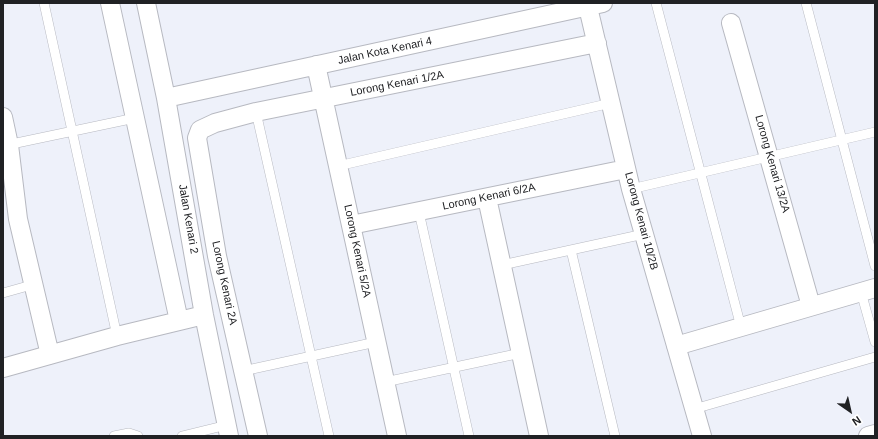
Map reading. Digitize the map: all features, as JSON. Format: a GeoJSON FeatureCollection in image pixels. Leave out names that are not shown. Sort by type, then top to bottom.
{"type":"FeatureCollection","features":[{"type":"Feature","properties":{"kind":"street"},"geometry":{"type":"LineString","coordinates":[[110,3],[178,321]]}},
{"type":"Feature","properties":{"kind":"street","name":"Jalan Kenari 2"},"geometry":{"type":"LineString","coordinates":[[146,3],[166,98],[204,315],[228,430]]}},
{"type":"Feature","properties":{"kind":"street","name":"Jalan Kota Kenari 4"},"geometry":{"type":"LineString","coordinates":[[166,98],[593,4]]}},
{"type":"Feature","properties":{"kind":"street","name":"Lorong Kenari 10/2B"},"geometry":{"type":"LineString","coordinates":[[593,4],[597,43],[631,189],[702,436]]}},
{"type":"Feature","properties":{"kind":"street","name":"Lorong Kenari 13/2A"},"geometry":{"type":"LineString","coordinates":[[731,23],[771,157],[811,306]]}},
{"type":"Feature","properties":{"kind":"street","name":"Lorong Kenari 1/2A"},"geometry":{"type":"LineString","coordinates":[[200,130],[215,123],[256,112],[597,43]]}},
{"type":"Feature","properties":{"kind":"street","name":"Lorong Kenari 5/2A"},"geometry":{"type":"LineString","coordinates":[[316,65],[397,436]]}},
{"type":"Feature","properties":{"kind":"street"},"geometry":{"type":"LineString","coordinates":[[3,117],[11,221],[34,284],[50,355]]}},
{"type":"Feature","properties":{"kind":"street","name":"Lorong Kenari 2A"},"geometry":{"type":"LineString","coordinates":[[200,130],[197,138],[217,256],[258,436]]}},
{"type":"Feature","properties":{"kind":"street","name":"Lorong Kenari 6/2A"},"geometry":{"type":"LineString","coordinates":[[351,225],[626,169]]}},
{"type":"Feature","properties":{"kind":"street"},"geometry":{"type":"LineString","coordinates":[[487,198],[539,436]]}},
{"type":"Feature","properties":{"kind":"street"},"geometry":{"type":"LineString","coordinates":[[676,346],[868,290]]}},
{"type":"Feature","properties":{"kind":"street"},"geometry":{"type":"LineString","coordinates":[[3,368],[118,336],[204,315]]}},
{"type":"Feature","properties":{"kind":"street"},"geometry":{"type":"LineString","coordinates":[[868,436],[875,434]]}},
{"type":"Feature","properties":{"kind":"lane"},"geometry":{"type":"LineString","coordinates":[[44,3],[118,336]]}},
{"type":"Feature","properties":{"kind":"lane"},"geometry":{"type":"LineString","coordinates":[[656,3],[741,327]]}},
{"type":"Feature","properties":{"kind":"lane"},"geometry":{"type":"LineString","coordinates":[[806,3],[875,266]]}},
{"type":"Feature","properties":{"kind":"lane"},"geometry":{"type":"LineString","coordinates":[[338,166],[611,103]]}},
{"type":"Feature","properties":{"kind":"lane"},"geometry":{"type":"LineString","coordinates":[[256,112],[329,436]]}},
{"type":"Feature","properties":{"kind":"lane"},"geometry":{"type":"LineString","coordinates":[[6,145],[135,118]]}},
{"type":"Feature","properties":{"kind":"lane"},"geometry":{"type":"LineString","coordinates":[[631,189],[875,132]]}},
{"type":"Feature","properties":{"kind":"lane"},"geometry":{"type":"LineString","coordinates":[[419,212],[469,436]]}},
{"type":"Feature","properties":{"kind":"lane"},"geometry":{"type":"LineString","coordinates":[[502,265],[644,234]]}},
{"type":"Feature","properties":{"kind":"lane"},"geometry":{"type":"LineString","coordinates":[[570,250],[616,436]]}},
{"type":"Feature","properties":{"kind":"lane"},"geometry":{"type":"LineString","coordinates":[[3,293],[34,284]]}},
{"type":"Feature","properties":{"kind":"lane"},"geometry":{"type":"LineString","coordinates":[[868,290],[875,342]]}},
{"type":"Feature","properties":{"kind":"lane"},"geometry":{"type":"LineString","coordinates":[[243,371],[376,342]]}},
{"type":"Feature","properties":{"kind":"lane"},"geometry":{"type":"LineString","coordinates":[[385,382],[521,353]]}},
{"type":"Feature","properties":{"kind":"lane"},"geometry":{"type":"LineString","coordinates":[[694,409],[875,357]]}},
{"type":"Feature","properties":{"kind":"lane"},"geometry":{"type":"LineString","coordinates":[[182,436],[228,430]]}},
{"type":"Feature","properties":{"kind":"lane"},"geometry":{"type":"LineString","coordinates":[[114,436],[129,433],[138,436]]}}]}
